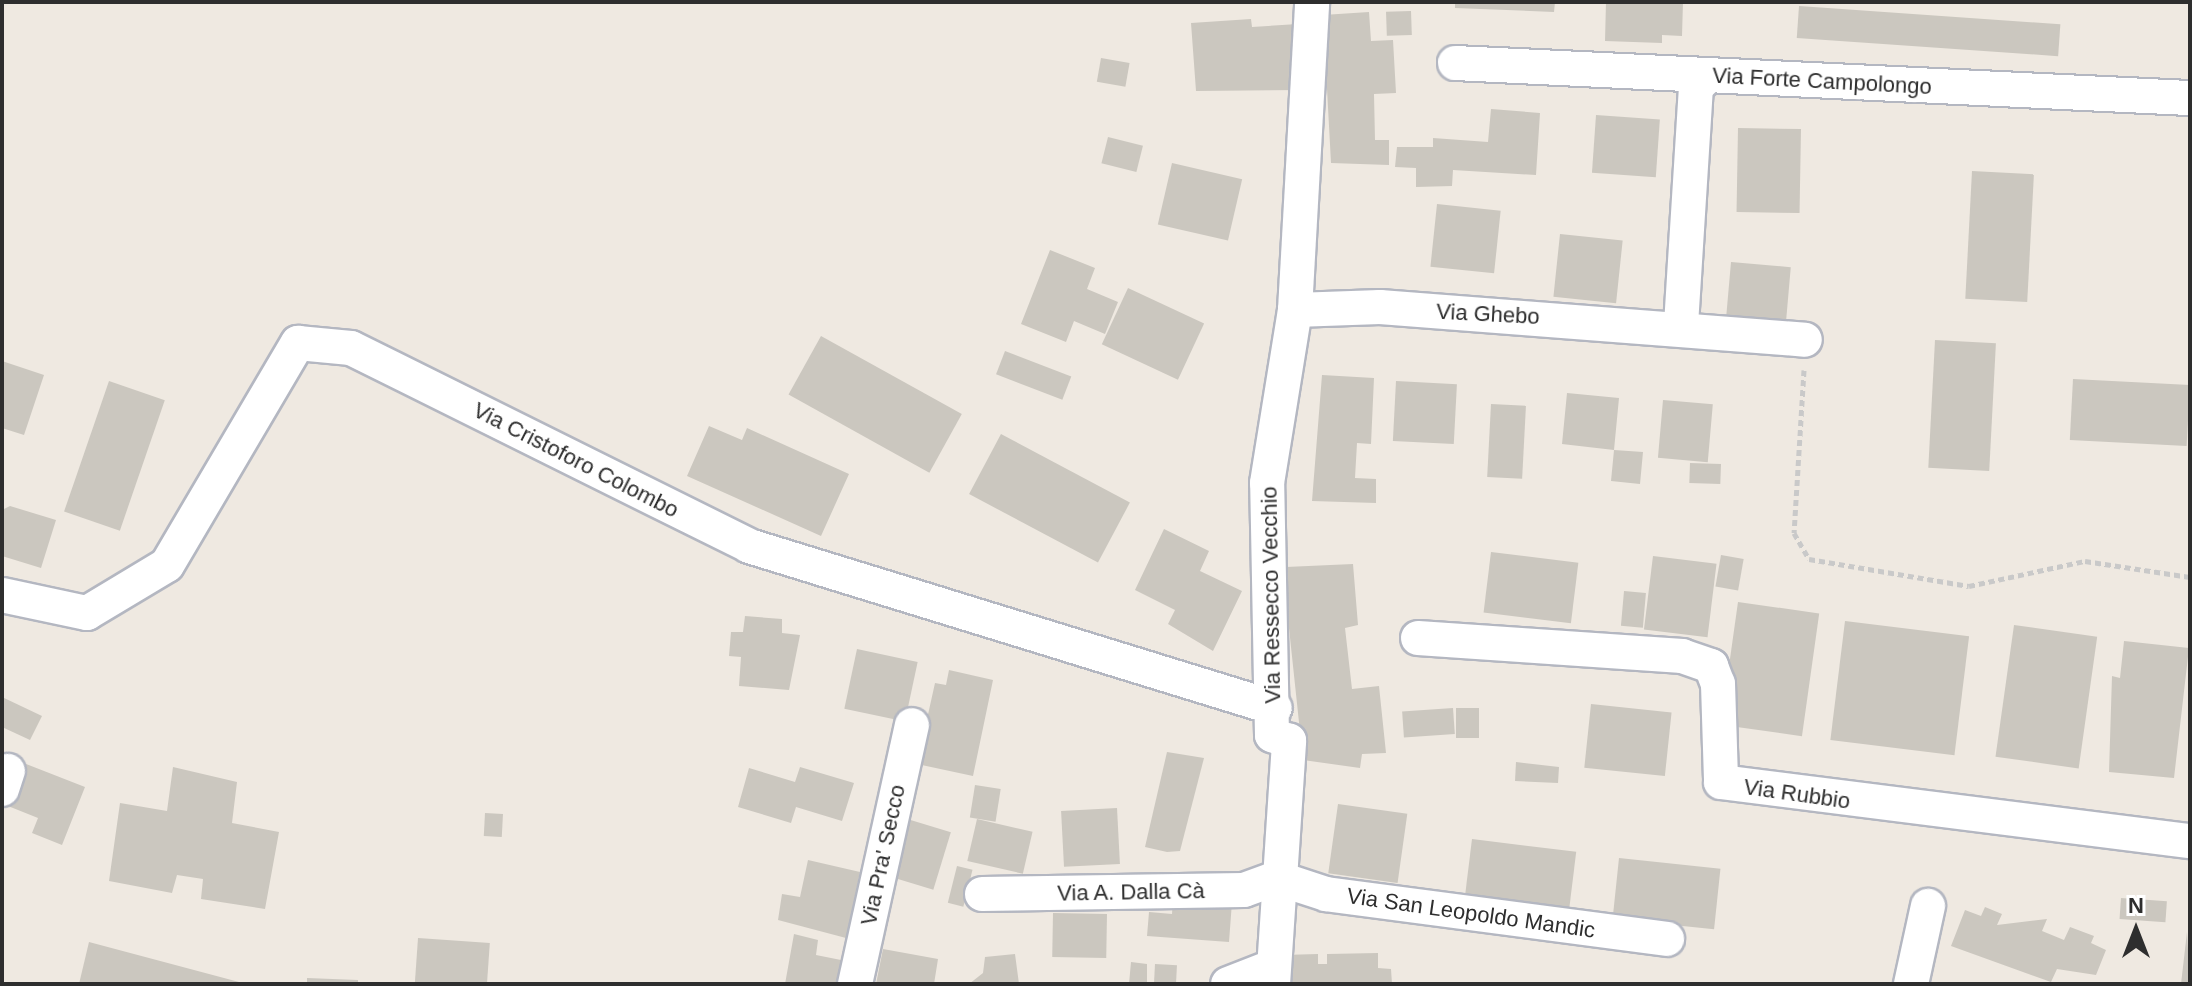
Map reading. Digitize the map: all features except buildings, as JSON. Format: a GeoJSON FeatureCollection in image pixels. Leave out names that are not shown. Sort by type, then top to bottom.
{"type":"FeatureCollection","features":[{"type":"Feature","properties":{"kind":"street","name":"Via Ressecco Vecchio"},"geometry":{"type":"LineString","coordinates":[[1271,976],[1289,741],[1272,735],[1275,708],[1267,483],[1295,310],[1312,2]]}},
{"type":"Feature","properties":{"kind":"street","name":"Via Forte Campolongo"},"geometry":{"type":"LineString","coordinates":[[1455,63],[2190,98]]}},
{"type":"Feature","properties":{"kind":"street"},"geometry":{"type":"LineString","coordinates":[[1681,325],[1696,87],[1708,76]]}},
{"type":"Feature","properties":{"kind":"street","name":"Via Ghebo"},"geometry":{"type":"LineString","coordinates":[[1295,310],[1380,307],[1681,325],[1805,340]]}},
{"type":"Feature","properties":{"kind":"street","name":"Via Cristoforo Colombo"},"geometry":{"type":"LineString","coordinates":[[2,595],[87,613],[167,565],[298,343],[324,345],[351,348],[749,546],[1275,708]]}},
{"type":"Feature","properties":{"kind":"street","name":"Via Rubbio"},"geometry":{"type":"LineString","coordinates":[[1418,638],[1682,656],[1711,666],[1718,684],[1721,782],[2190,841]]}},
{"type":"Feature","properties":{"kind":"street","name":"Via Pra' Secco"},"geometry":{"type":"LineString","coordinates":[[855,984],[912,725]]}},
{"type":"Feature","properties":{"kind":"street","name":"Via A. Dalla Cà"},"geometry":{"type":"LineString","coordinates":[[982,894],[1244,890],[1277,878]]}},
{"type":"Feature","properties":{"kind":"street","name":"Via San Leopoldo Mandic"},"geometry":{"type":"LineString","coordinates":[[1277,878],[1326,894],[1667,939]]}},
{"type":"Feature","properties":{"kind":"street"},"geometry":{"type":"LineString","coordinates":[[1911,984],[1928,906]]}},
{"type":"Feature","properties":{"kind":"street"},"geometry":{"type":"LineString","coordinates":[[1228,984],[1271,976]]}},
{"type":"Feature","properties":{"kind":"path"},"geometry":{"type":"LineString","coordinates":[[1805,340],[1794,533],[1809,559],[1969,586],[2085,561],[2190,577]]}}]}
